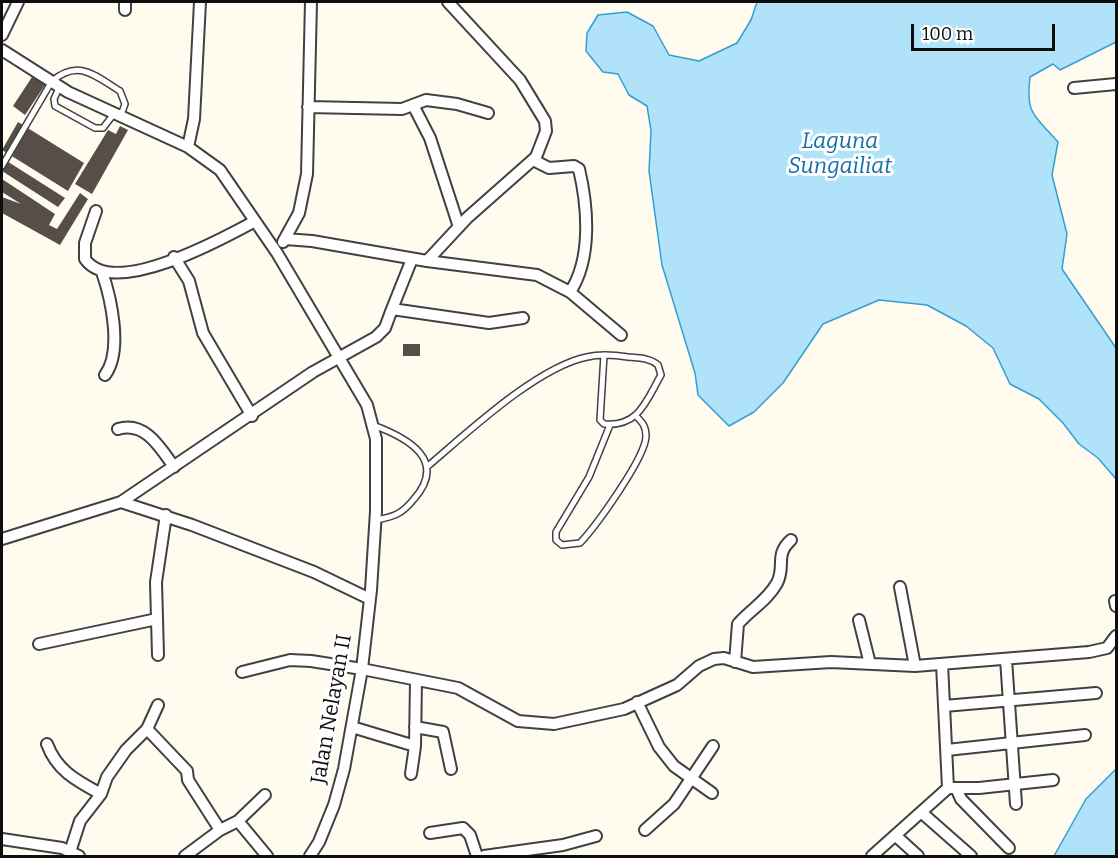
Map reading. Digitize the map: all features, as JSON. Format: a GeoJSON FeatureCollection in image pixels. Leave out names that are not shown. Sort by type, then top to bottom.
{"type":"FeatureCollection","features":[{"type":"Feature","properties":{"kind":"street"},"geometry":{"type":"LineString","coordinates":[[2,34],[18,2]]}},
{"type":"Feature","properties":{"kind":"street"},"geometry":{"type":"LineString","coordinates":[[188,147],[192,131],[200,2]]}},
{"type":"Feature","properties":{"kind":"street"},"geometry":{"type":"LineString","coordinates":[[277,253],[298,213],[306,180],[311,2]]}},
{"type":"Feature","properties":{"kind":"street"},"geometry":{"type":"LineString","coordinates":[[427,261],[459,227],[537,155],[547,126],[520,80],[448,2]]}},
{"type":"Feature","properties":{"kind":"street","name":"Jalan Nelayan II"},"geometry":{"type":"LineString","coordinates":[[2,50],[56,84],[116,116],[188,147],[220,170],[277,253],[367,405],[374,425],[377,472],[370,595],[362,669],[352,727],[334,805],[310,856]]}},
{"type":"Feature","properties":{"kind":"street"},"geometry":{"type":"LineString","coordinates":[[1074,88],[1116,84]]}},
{"type":"Feature","properties":{"kind":"street"},"geometry":{"type":"LineString","coordinates":[[308,107],[402,109],[423,100],[451,103],[488,113]]}},
{"type":"Feature","properties":{"kind":"street"},"geometry":{"type":"LineString","coordinates":[[413,105],[440,165],[459,227]]}},
{"type":"Feature","properties":{"kind":"street"},"geometry":{"type":"LineString","coordinates":[[537,155],[549,168],[574,166],[580,173],[586,239],[583,260],[570,292]]}},
{"type":"Feature","properties":{"kind":"street"},"geometry":{"type":"LineString","coordinates":[[96,212],[85,243],[85,259],[102,272],[133,273],[208,245],[255,221]]}},
{"type":"Feature","properties":{"kind":"street"},"geometry":{"type":"LineString","coordinates":[[285,239],[312,241],[412,259],[537,275],[570,292],[621,335]]}},
{"type":"Feature","properties":{"kind":"street"},"geometry":{"type":"LineString","coordinates":[[174,257],[189,281],[203,333],[252,416]]}},
{"type":"Feature","properties":{"kind":"street"},"geometry":{"type":"LineString","coordinates":[[2,539],[125,497],[252,416],[338,356],[376,337],[385,327],[412,259]]}},
{"type":"Feature","properties":{"kind":"street"},"geometry":{"type":"LineString","coordinates":[[102,272],[114,317],[111,360],[105,375]]}},
{"type":"Feature","properties":{"kind":"street"},"geometry":{"type":"LineString","coordinates":[[392,309],[489,323],[523,318]]}},
{"type":"Feature","properties":{"kind":"street"},"geometry":{"type":"LineString","coordinates":[[118,429],[130,425],[142,430],[158,444],[174,467]]}},
{"type":"Feature","properties":{"kind":"street"},"geometry":{"type":"LineString","coordinates":[[125,497],[145,508],[370,595]]}},
{"type":"Feature","properties":{"kind":"street"},"geometry":{"type":"LineString","coordinates":[[145,508],[162,531]]}},
{"type":"Feature","properties":{"kind":"street"},"geometry":{"type":"LineString","coordinates":[[158,655],[156,582],[166,515]]}},
{"type":"Feature","properties":{"kind":"street"},"geometry":{"type":"LineString","coordinates":[[735,662],[738,624],[764,603],[777,583],[782,548],[791,540]]}},
{"type":"Feature","properties":{"kind":"street"},"geometry":{"type":"LineString","coordinates":[[900,587],[915,666]]}},
{"type":"Feature","properties":{"kind":"street"},"geometry":{"type":"LineString","coordinates":[[39,644],[157,619]]}},
{"type":"Feature","properties":{"kind":"street"},"geometry":{"type":"LineString","coordinates":[[859,620],[870,664]]}},
{"type":"Feature","properties":{"kind":"street"},"geometry":{"type":"LineString","coordinates":[[242,672],[290,660],[362,669],[463,690],[506,715],[527,723],[554,724],[624,709],[677,686],[706,661],[724,658],[753,667],[831,662],[915,666],[1089,652],[1107,648],[1116,636]]}},
{"type":"Feature","properties":{"kind":"street"},"geometry":{"type":"LineString","coordinates":[[1006,659],[1016,804]]}},
{"type":"Feature","properties":{"kind":"street"},"geometry":{"type":"LineString","coordinates":[[942,664],[947,750],[952,788],[1009,848]]}},
{"type":"Feature","properties":{"kind":"street"},"geometry":{"type":"LineString","coordinates":[[411,774],[415,746],[416,680]]}},
{"type":"Feature","properties":{"kind":"street"},"geometry":{"type":"LineString","coordinates":[[944,706],[1096,693]]}},
{"type":"Feature","properties":{"kind":"street"},"geometry":{"type":"LineString","coordinates":[[637,702],[659,747],[674,766],[712,793]]}},
{"type":"Feature","properties":{"kind":"street"},"geometry":{"type":"LineString","coordinates":[[2,839],[74,854],[80,821],[101,794],[107,777],[126,750],[147,729],[158,705]]}},
{"type":"Feature","properties":{"kind":"street"},"geometry":{"type":"LineString","coordinates":[[352,727],[415,746]]}},
{"type":"Feature","properties":{"kind":"street"},"geometry":{"type":"LineString","coordinates":[[415,727],[443,732],[451,769]]}},
{"type":"Feature","properties":{"kind":"street"},"geometry":{"type":"LineString","coordinates":[[147,729],[187,771],[188,780],[220,830]]}},
{"type":"Feature","properties":{"kind":"street"},"geometry":{"type":"LineString","coordinates":[[947,750],[1085,735]]}},
{"type":"Feature","properties":{"kind":"street"},"geometry":{"type":"LineString","coordinates":[[47,744],[55,763],[66,773],[101,794]]}},
{"type":"Feature","properties":{"kind":"street"},"geometry":{"type":"LineString","coordinates":[[645,830],[674,804],[713,746]]}},
{"type":"Feature","properties":{"kind":"street"},"geometry":{"type":"LineString","coordinates":[[873,856],[921,812],[952,788],[1053,780]]}},
{"type":"Feature","properties":{"kind":"street"},"geometry":{"type":"LineString","coordinates":[[185,856],[220,830],[238,821],[265,795]]}},
{"type":"Feature","properties":{"kind":"street"},"geometry":{"type":"LineString","coordinates":[[921,812],[971,856]]}},
{"type":"Feature","properties":{"kind":"street"},"geometry":{"type":"LineString","coordinates":[[238,821],[267,856]]}},
{"type":"Feature","properties":{"kind":"street"},"geometry":{"type":"LineString","coordinates":[[430,832],[463,828],[470,835],[477,856]]}},
{"type":"Feature","properties":{"kind":"street"},"geometry":{"type":"LineString","coordinates":[[484,856],[563,845],[596,836]]}},
{"type":"Feature","properties":{"kind":"street"},"geometry":{"type":"LineString","coordinates":[[896,836],[918,856]]}},
{"type":"Feature","properties":{"kind":"lane"},"geometry":{"type":"LineString","coordinates":[[2,166],[64,71],[83,70],[97,77],[124,96],[125,104],[103,128],[95,128],[55,106],[56,84]]}},
{"type":"Feature","properties":{"kind":"lane"},"geometry":{"type":"LineString","coordinates":[[428,466],[492,412],[554,369],[587,356],[604,356],[646,359],[657,363],[661,375],[636,416],[621,424],[602,423],[599,417],[604,356]]}},
{"type":"Feature","properties":{"kind":"lane"},"geometry":{"type":"LineString","coordinates":[[610,424],[589,477],[556,532],[556,540],[562,544],[580,543],[592,531],[645,446],[645,427],[636,416]]}},
{"type":"Feature","properties":{"kind":"lane"},"geometry":{"type":"LineString","coordinates":[[374,425],[400,435],[421,454],[428,466],[427,480],[403,513],[375,520]]}},
{"type":"Feature","properties":{"kind":"water","name":"Laguna Sungailiat"},"geometry":{"type":"Polygon","coordinates":[[[757,2],[1116,2],[1116,42],[1060,70],[1053,64],[1030,77],[1029,100],[1038,120],[1058,142],[1052,175],[1067,234],[1062,269],[1116,348],[1116,479],[1098,458],[1079,444],[1063,423],[1039,399],[1010,384],[993,348],[966,326],[927,305],[879,300],[823,324],[783,383],[754,412],[729,426],[698,395],[695,373],[662,265],[649,171],[651,131],[647,106],[629,95],[618,74],[603,72],[586,51],[587,33],[598,15],[627,12],[653,26],[669,55],[699,61],[737,43],[751,20],[757,2]]]}},
{"type":"Feature","properties":{"kind":"water"},"geometry":{"type":"Polygon","coordinates":[[[1116,769],[1116,856],[1054,856],[1086,799],[1116,769]]]}},
{"type":"Feature","properties":{"kind":"building"},"geometry":{"type":"Polygon","coordinates":[[[32,77],[45,85],[25,115],[13,106],[32,77]]]}},
{"type":"Feature","properties":{"kind":"building"},"geometry":{"type":"Polygon","coordinates":[[[18,122],[84,163],[68,191],[2,150],[18,122]]]}},
{"type":"Feature","properties":{"kind":"building"},"geometry":{"type":"Polygon","coordinates":[[[120,126],[128,130],[92,194],[75,184],[108,130],[116,134],[120,126]]]}},
{"type":"Feature","properties":{"kind":"building"},"geometry":{"type":"Polygon","coordinates":[[[2,158],[65,198],[58,207],[2,171],[2,158]]]}},
{"type":"Feature","properties":{"kind":"building"},"geometry":{"type":"Polygon","coordinates":[[[2,179],[55,214],[49,225],[57,229],[80,193],[88,199],[60,245],[2,213],[2,197],[21,204],[2,192],[2,179]]]}},
{"type":"Feature","properties":{"kind":"building"},"geometry":{"type":"Polygon","coordinates":[[[403,344],[420,344],[420,356],[403,356],[403,344]]]}}]}
